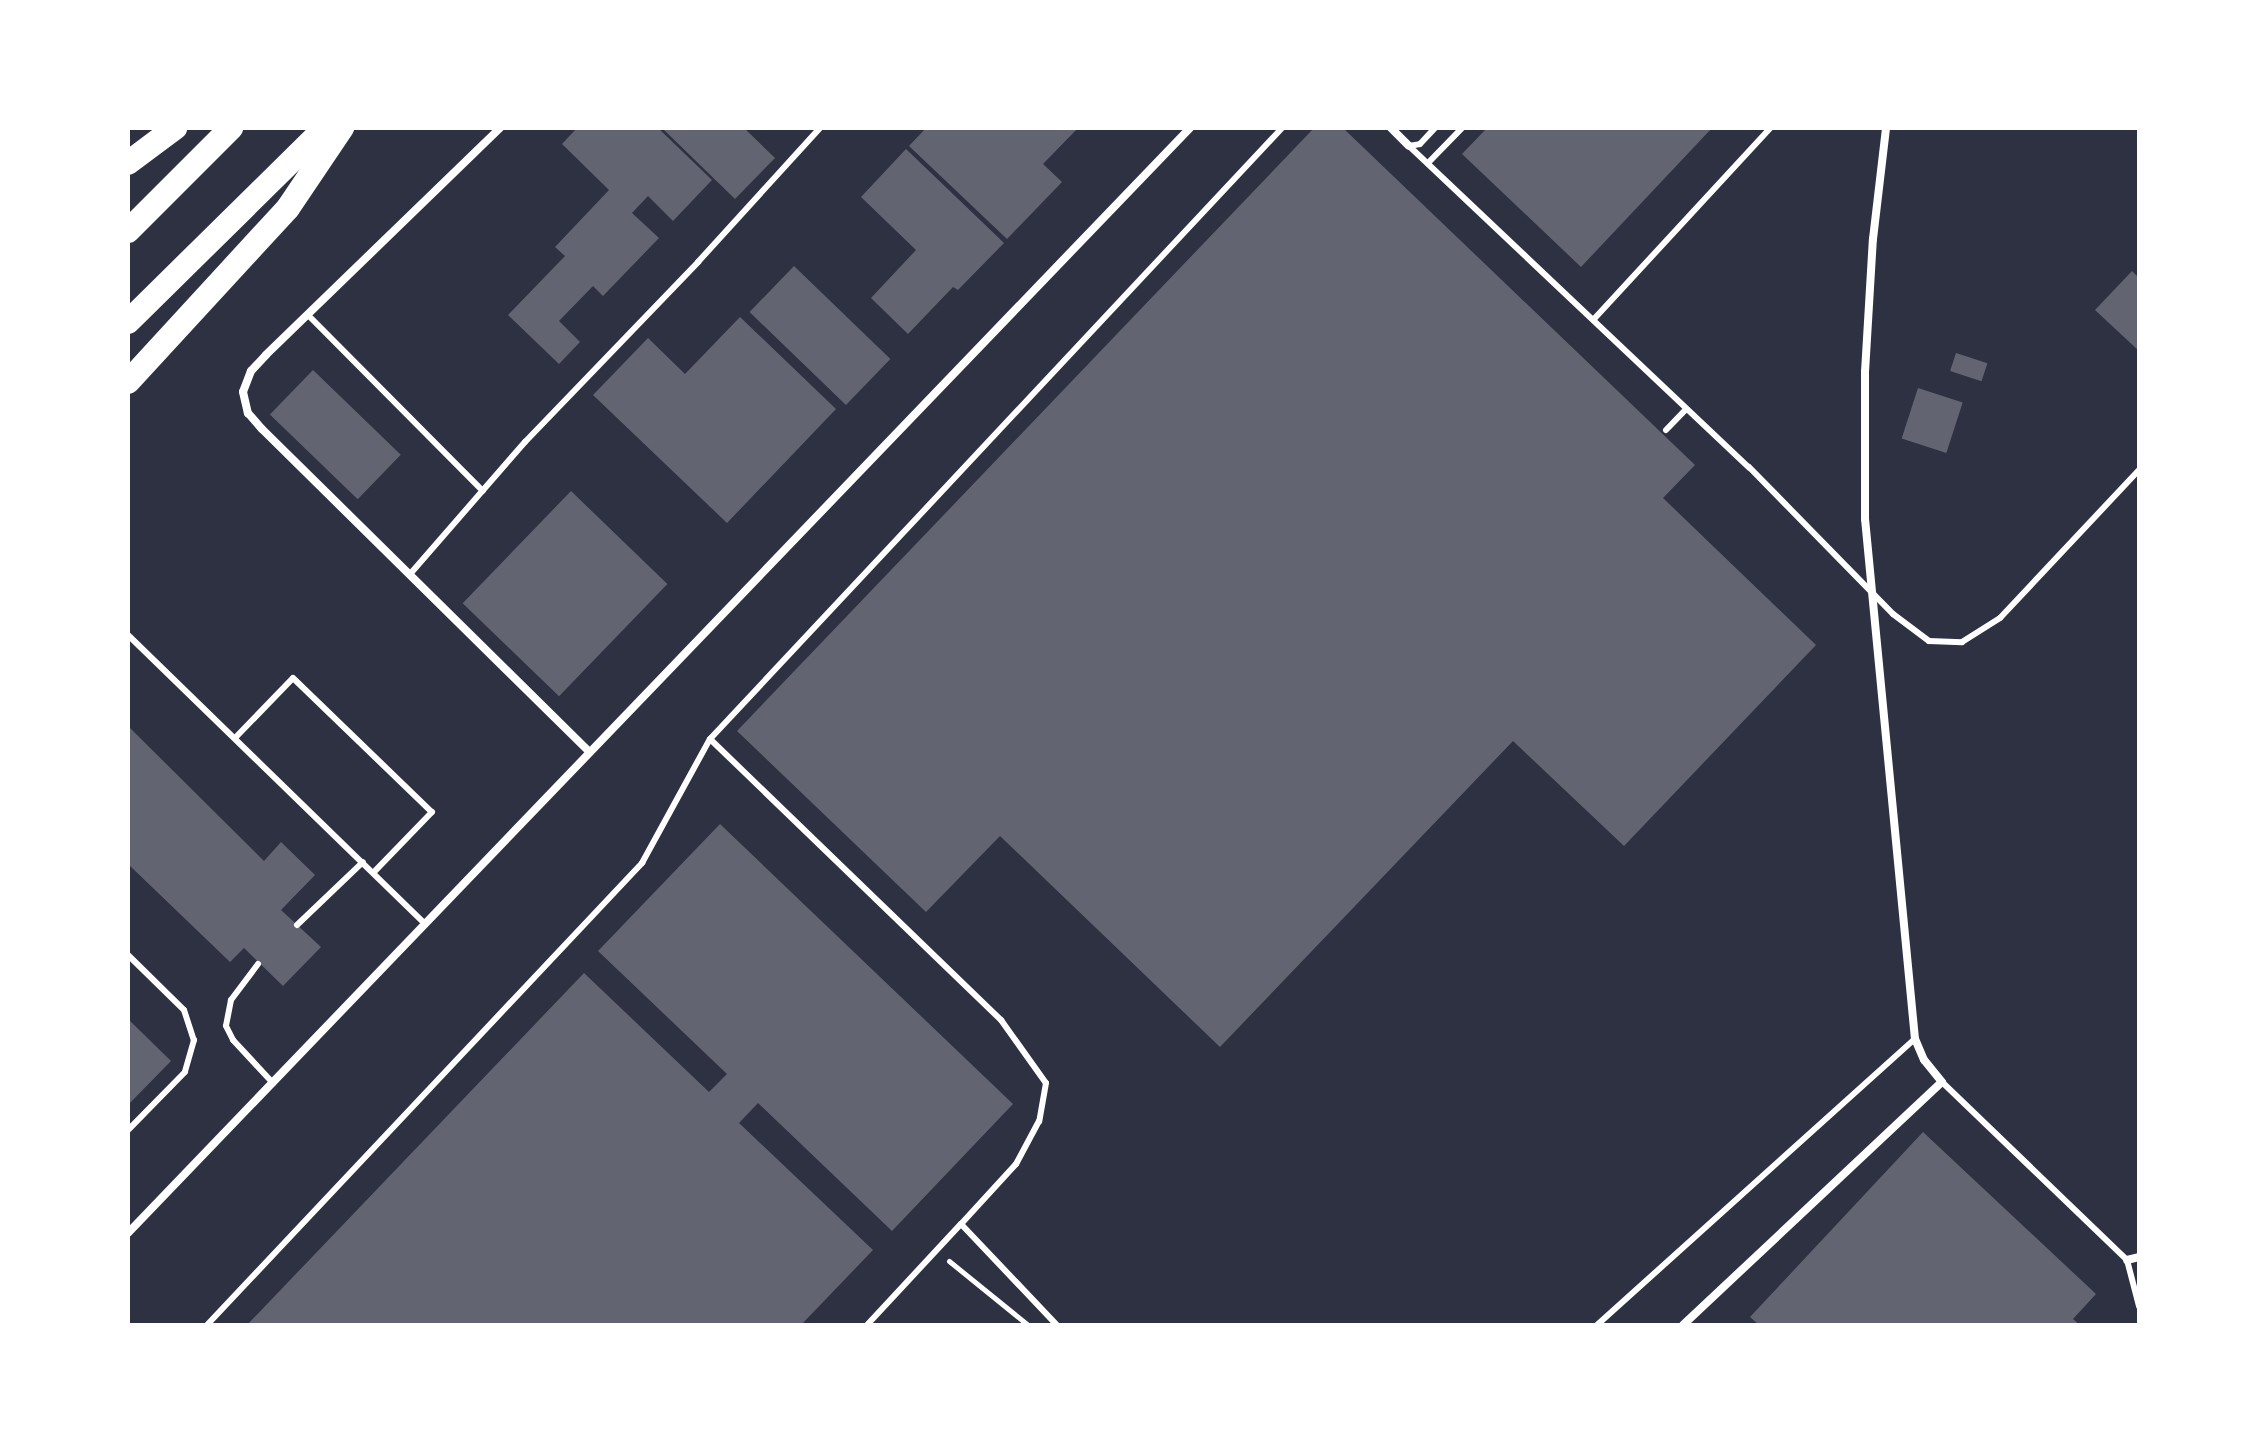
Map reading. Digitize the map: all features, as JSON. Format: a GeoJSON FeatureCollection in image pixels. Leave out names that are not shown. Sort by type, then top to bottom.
{"type":"FeatureCollection","features":[{"type":"Feature","properties":{"kind":"highway"},"geometry":{"type":"LineString","coordinates":[[128,163],[175,128]]}},
{"type":"Feature","properties":{"kind":"highway"},"geometry":{"type":"LineString","coordinates":[[128,231],[231,128]]}},
{"type":"Feature","properties":{"kind":"highway"},"geometry":{"type":"LineString","coordinates":[[128,322],[325,128]]}},
{"type":"Feature","properties":{"kind":"highway"},"geometry":{"type":"LineString","coordinates":[[128,382],[288,208],[342,128]]}},
{"type":"Feature","properties":{"kind":"street"},"geometry":{"type":"LineString","coordinates":[[500,128],[251,371],[243,392],[248,413],[590,752]]}},
{"type":"Feature","properties":{"kind":"street"},"geometry":{"type":"LineString","coordinates":[[128,1233],[1190,128]]}},
{"type":"Feature","properties":{"kind":"street"},"geometry":{"type":"LineString","coordinates":[[1391,128],[1409,146]]}},
{"type":"Feature","properties":{"kind":"street"},"geometry":{"type":"LineString","coordinates":[[1683,1325],[1942,1082],[1924,1060],[1915,1039],[1865,519],[1865,372],[1873,239],[1886,128]]}},
{"type":"Feature","properties":{"kind":"street"},"geometry":{"type":"LineString","coordinates":[[2127,1260],[2139,1257]]}},
{"type":"Feature","properties":{"kind":"lane"},"geometry":{"type":"LineString","coordinates":[[411,573],[483,491],[820,128]]}},
{"type":"Feature","properties":{"kind":"lane"},"geometry":{"type":"LineString","coordinates":[[207,1325],[642,863],[710,739],[1282,128]]}},
{"type":"Feature","properties":{"kind":"lane"},"geometry":{"type":"LineString","coordinates":[[1409,146],[1420,144],[1435,128]]}},
{"type":"Feature","properties":{"kind":"lane"},"geometry":{"type":"LineString","coordinates":[[1428,163],[1462,128]]}},
{"type":"Feature","properties":{"kind":"lane"},"geometry":{"type":"LineString","coordinates":[[1594,319],[1770,128]]}},
{"type":"Feature","properties":{"kind":"lane"},"geometry":{"type":"LineString","coordinates":[[1409,146],[1749,467],[1873,594],[1914,632],[1929,641],[1962,642],[1979,634],[2031,588],[2139,470]]}},
{"type":"Feature","properties":{"kind":"lane"},"geometry":{"type":"LineString","coordinates":[[308,315],[483,491]]}},
{"type":"Feature","properties":{"kind":"lane"},"geometry":{"type":"LineString","coordinates":[[1666,430],[1686,409]]}},
{"type":"Feature","properties":{"kind":"lane"},"geometry":{"type":"LineString","coordinates":[[128,635],[425,924]]}},
{"type":"Feature","properties":{"kind":"lane"},"geometry":{"type":"LineString","coordinates":[[235,738],[293,678],[432,812],[374,872]]}},
{"type":"Feature","properties":{"kind":"lane"},"geometry":{"type":"LineString","coordinates":[[710,739],[1001,1020],[1046,1083],[1039,1121],[1016,1164],[867,1325]]}},
{"type":"Feature","properties":{"kind":"lane"},"geometry":{"type":"LineString","coordinates":[[297,925],[363,862]]}},
{"type":"Feature","properties":{"kind":"lane"},"geometry":{"type":"LineString","coordinates":[[128,955],[184,1010],[194,1040],[185,1072],[128,1130]]}},
{"type":"Feature","properties":{"kind":"lane"},"geometry":{"type":"LineString","coordinates":[[258,964],[231,1000],[226,1026],[233,1040],[273,1083]]}},
{"type":"Feature","properties":{"kind":"lane"},"geometry":{"type":"LineString","coordinates":[[1597,1325],[1915,1039]]}},
{"type":"Feature","properties":{"kind":"lane"},"geometry":{"type":"LineString","coordinates":[[1942,1082],[2127,1260],[2139,1306]]}},
{"type":"Feature","properties":{"kind":"lane"},"geometry":{"type":"LineString","coordinates":[[961,1224],[1057,1325]]}},
{"type":"Feature","properties":{"kind":"path"},"geometry":{"type":"LineString","coordinates":[[936,1251],[1028,1325]]}},
{"type":"Feature","properties":{"kind":"building"},"geometry":{"type":"Polygon","coordinates":[[[577,128],[658,128],[712,180],[673,221],[648,196],[632,213],[659,238],[603,296],[593,286],[559,321],[580,342],[559,364],[508,315],[565,256],[555,247],[609,190],[562,144],[577,128]]]}},
{"type":"Feature","properties":{"kind":"building"},"geometry":{"type":"Polygon","coordinates":[[[662,128],[744,128],[775,158],[735,199],[662,128]]]}},
{"type":"Feature","properties":{"kind":"building"},"geometry":{"type":"Polygon","coordinates":[[[926,128],[1078,128],[1043,164],[1062,182],[1007,239],[909,146],[926,128]]]}},
{"type":"Feature","properties":{"kind":"building"},"geometry":{"type":"Polygon","coordinates":[[[1314,128],[1343,128],[1695,465],[1663,498],[1816,645],[1624,846],[1513,741],[1220,1047],[1000,836],[926,912],[737,731],[1314,128]]]}},
{"type":"Feature","properties":{"kind":"building"},"geometry":{"type":"Polygon","coordinates":[[[1487,128],[1712,128],[1581,267],[1462,154],[1487,128]]]}},
{"type":"Feature","properties":{"kind":"building"},"geometry":{"type":"Polygon","coordinates":[[[906,149],[1004,243],[958,290],[953,287],[908,334],[871,298],[916,250],[861,197],[906,149]]]}},
{"type":"Feature","properties":{"kind":"building"},"geometry":{"type":"Polygon","coordinates":[[[794,266],[890,359],[846,405],[750,312],[794,266]]]}},
{"type":"Feature","properties":{"kind":"building"},"geometry":{"type":"Polygon","coordinates":[[[2132,271],[2139,278],[2139,351],[2095,310],[2132,271]]]}},
{"type":"Feature","properties":{"kind":"building"},"geometry":{"type":"Polygon","coordinates":[[[740,317],[836,409],[727,523],[593,395],[648,338],[685,374],[740,317]]]}},
{"type":"Feature","properties":{"kind":"building"},"geometry":{"type":"Polygon","coordinates":[[[1956,353],[1987,363],[1982,381],[1950,371],[1956,353]]]}},
{"type":"Feature","properties":{"kind":"building"},"geometry":{"type":"Polygon","coordinates":[[[313,370],[401,455],[358,499],[270,415],[313,370]]]}},
{"type":"Feature","properties":{"kind":"building"},"geometry":{"type":"Polygon","coordinates":[[[1918,388],[1963,403],[1946,453],[1902,438],[1918,388]]]}},
{"type":"Feature","properties":{"kind":"building"},"geometry":{"type":"Polygon","coordinates":[[[571,491],[667,584],[559,696],[463,603],[571,491]]]}},
{"type":"Feature","properties":{"kind":"building"},"geometry":{"type":"Polygon","coordinates":[[[128,726],[264,861],[281,842],[315,875],[281,910],[321,947],[283,986],[244,948],[230,962],[128,864],[128,726]]]}},
{"type":"Feature","properties":{"kind":"building"},"geometry":{"type":"Polygon","coordinates":[[[720,824],[1013,1104],[892,1231],[758,1103],[739,1123],[873,1250],[801,1325],[247,1325],[584,973],[709,1092],[727,1074],[598,951],[720,824]]]}},
{"type":"Feature","properties":{"kind":"building"},"geometry":{"type":"Polygon","coordinates":[[[128,1019],[171,1061],[128,1105],[128,1019]]]}},
{"type":"Feature","properties":{"kind":"building"},"geometry":{"type":"Polygon","coordinates":[[[1923,1132],[2096,1294],[2073,1319],[2080,1325],[1759,1325],[1750,1317],[1923,1132]]]}}]}
